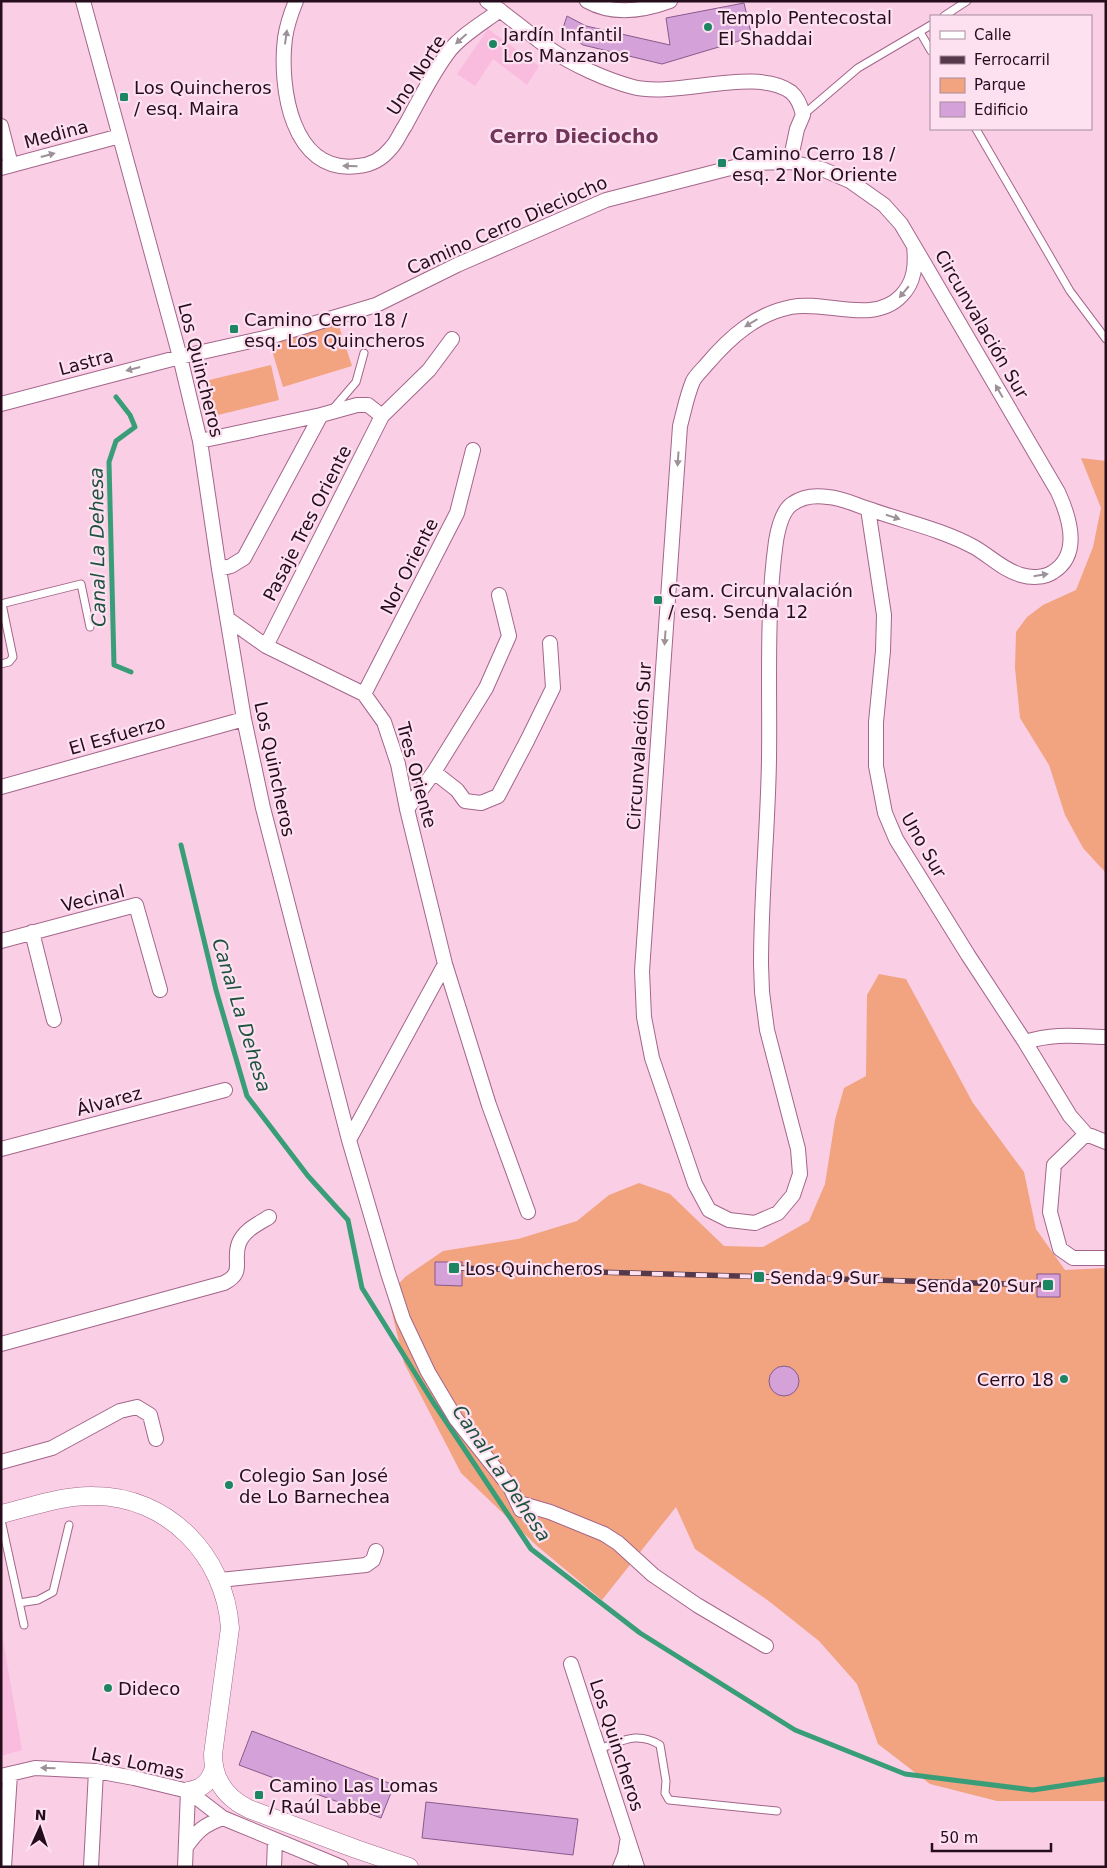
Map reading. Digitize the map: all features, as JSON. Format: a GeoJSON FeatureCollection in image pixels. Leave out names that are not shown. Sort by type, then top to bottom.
{"type":"FeatureCollection","features":[{"type":"Feature","properties":{"kind":"street","name":"Los Quincheros"},"geometry":{"type":"LineString","coordinates":[[83,1],[180,357],[200,441],[244,719],[265,818],[349,1140],[403,1319],[428,1372],[456,1419],[510,1487],[520,1506],[550,1512],[604,1534],[618,1543],[653,1575],[697,1605],[766,1646]]}},
{"type":"Feature","properties":{"kind":"street","name":"Uno Norte"},"geometry":{"type":"LineString","coordinates":[[296,1],[286,36],[284,65],[290,106],[301,138],[311,152],[331,164],[347,167],[359,166],[375,161],[392,147],[451,49],[465,35],[500,10]]}},
{"type":"Feature","properties":{"kind":"street"},"geometry":{"type":"LineString","coordinates":[[487,1],[552,50],[594,73],[635,87],[668,90],[728,83],[768,83],[780,86],[792,93],[800,102],[803,115],[797,128],[790,162]]}},
{"type":"Feature","properties":{"kind":"street"},"geometry":{"type":"LineString","coordinates":[[587,1],[598,8],[632,11],[670,1]]}},
{"type":"Feature","properties":{"kind":"street"},"geometry":{"type":"LineString","coordinates":[[1,126],[6,166]]}},
{"type":"Feature","properties":{"kind":"street","name":"Medina"},"geometry":{"type":"LineString","coordinates":[[6,166],[120,136]]}},
{"type":"Feature","properties":{"kind":"street","name":"Camino Cerro Dieciocho"},"geometry":{"type":"LineString","coordinates":[[180,357],[269,336],[376,306],[457,265],[606,200],[750,163],[790,162],[822,169],[837,175],[874,196],[893,214],[914,246]]}},
{"type":"Feature","properties":{"kind":"street","name":"Circunvalación Sur"},"geometry":{"type":"LineString","coordinates":[[914,246],[1058,492],[1069,523],[1069,548],[1065,561],[1050,574],[1036,576],[1021,575],[1007,570],[984,552],[960,541],[836,498],[812,496],[801,498],[790,505],[781,520],[776,539],[772,581],[769,761],[761,932],[761,982],[767,1030],[798,1149],[800,1174],[793,1195],[778,1213],[755,1223],[729,1220],[710,1210],[695,1184],[652,1058],[646,1033],[642,996],[642,961],[680,426],[693,380],[719,350],[744,327],[768,314],[800,306],[812,305],[869,310],[886,306],[900,298],[909,286],[914,270],[914,246]]}},
{"type":"Feature","properties":{"kind":"street","name":"Pasaje Tres Oriente"},"geometry":{"type":"LineString","coordinates":[[266,646],[382,416],[429,370],[452,339]]}},
{"type":"Feature","properties":{"kind":"street","name":"Lastra"},"geometry":{"type":"LineString","coordinates":[[1,404],[180,357]]}},
{"type":"Feature","properties":{"kind":"street"},"geometry":{"type":"LineString","coordinates":[[200,441],[357,405],[368,406],[382,416]]}},
{"type":"Feature","properties":{"kind":"street"},"geometry":{"type":"LineString","coordinates":[[219,569],[231,566],[244,558],[326,413]]}},
{"type":"Feature","properties":{"kind":"street","name":"Nor Oriente"},"geometry":{"type":"LineString","coordinates":[[364,694],[457,514],[474,450]]}},
{"type":"Feature","properties":{"kind":"street","name":"Uno Sur"},"geometry":{"type":"LineString","coordinates":[[868,509],[884,615],[883,651],[876,722],[876,766],[885,814],[896,838],[968,955],[1026,1042],[1070,1116],[1086,1134],[1106,1142]]}},
{"type":"Feature","properties":{"kind":"street"},"geometry":{"type":"LineString","coordinates":[[407,810],[434,772],[486,688],[509,636],[500,595]]}},
{"type":"Feature","properties":{"kind":"street","name":"Tres Oriente"},"geometry":{"type":"LineString","coordinates":[[228,619],[266,646],[364,694],[384,722],[398,764],[407,810],[445,964],[489,1105],[528,1212]]}},
{"type":"Feature","properties":{"kind":"street"},"geometry":{"type":"LineString","coordinates":[[434,772],[457,790],[465,801],[481,803],[498,796],[553,688],[550,642]]}},
{"type":"Feature","properties":{"kind":"street","name":"El Esfuerzo"},"geometry":{"type":"LineString","coordinates":[[1,787],[244,719]]}},
{"type":"Feature","properties":{"kind":"street","name":"Vecinal"},"geometry":{"type":"LineString","coordinates":[[1,941],[136,906],[160,990]]}},
{"type":"Feature","properties":{"kind":"street"},"geometry":{"type":"LineString","coordinates":[[32,932],[54,1020]]}},
{"type":"Feature","properties":{"kind":"street"},"geometry":{"type":"LineString","coordinates":[[349,1140],[445,964]]}},
{"type":"Feature","properties":{"kind":"street"},"geometry":{"type":"LineString","coordinates":[[1026,1042],[1042,1037],[1065,1034],[1106,1037]]}},
{"type":"Feature","properties":{"kind":"street","name":"Álvarez"},"geometry":{"type":"LineString","coordinates":[[1,1149],[225,1090]]}},
{"type":"Feature","properties":{"kind":"street"},"geometry":{"type":"LineString","coordinates":[[1086,1134],[1054,1165],[1050,1212],[1060,1249],[1073,1258],[1106,1258]]}},
{"type":"Feature","properties":{"kind":"street"},"geometry":{"type":"LineString","coordinates":[[1,1344],[224,1283],[234,1278],[237,1270],[236,1260],[239,1242],[247,1231],[268,1217]]}},
{"type":"Feature","properties":{"kind":"street"},"geometry":{"type":"LineString","coordinates":[[1,1462],[52,1448],[120,1411],[137,1407],[150,1415],[156,1439]]}},
{"type":"Feature","properties":{"kind":"street"},"geometry":{"type":"LineString","coordinates":[[1,1514],[79,1496],[109,1496],[136,1503],[160,1514],[188,1534],[203,1552],[220,1580],[228,1607],[230,1628],[213,1754],[214,1768],[224,1789],[240,1804],[356,1849],[410,1867]]}},
{"type":"Feature","properties":{"kind":"street"},"geometry":{"type":"LineString","coordinates":[[220,1580],[366,1564],[373,1560],[376,1551]]}},
{"type":"Feature","properties":{"kind":"street","name":"Los Quincheros"},"geometry":{"type":"LineString","coordinates":[[571,1664],[637,1867]]}},
{"type":"Feature","properties":{"kind":"street","name":"Las Lomas"},"geometry":{"type":"LineString","coordinates":[[6,1775],[35,1768],[96,1771],[188,1791],[223,1818],[341,1867]]}},
{"type":"Feature","properties":{"kind":"street"},"geometry":{"type":"LineString","coordinates":[[185,1867],[188,1791],[202,1787],[208,1781],[214,1768]]}},
{"type":"Feature","properties":{"kind":"street"},"geometry":{"type":"LineString","coordinates":[[91,1867],[96,1771]]}},
{"type":"Feature","properties":{"kind":"street"},"geometry":{"type":"LineString","coordinates":[[4,1867],[6,1775]]}},
{"type":"Feature","properties":{"kind":"street"},"geometry":{"type":"LineString","coordinates":[[186,1847],[196,1833],[206,1824],[223,1818]]}},
{"type":"Feature","properties":{"kind":"street","name":"Los Quincheros"},"geometry":{"type":"LineString","coordinates":[[620,1867],[625,1855],[627,1838]]}},
{"type":"Feature","properties":{"kind":"street"},"geometry":{"type":"LineString","coordinates":[[274,1867],[276,1840]]}},
{"type":"Feature","properties":{"kind":"lane"},"geometry":{"type":"LineString","coordinates":[[946,15],[967,1]]}},
{"type":"Feature","properties":{"kind":"lane"},"geometry":{"type":"LineString","coordinates":[[803,115],[858,68],[930,26]]}},
{"type":"Feature","properties":{"kind":"lane"},"geometry":{"type":"LineString","coordinates":[[920,32],[930,49]]}},
{"type":"Feature","properties":{"kind":"lane"},"geometry":{"type":"LineString","coordinates":[[977,130],[1070,291],[1106,339]]}},
{"type":"Feature","properties":{"kind":"lane"},"geometry":{"type":"LineString","coordinates":[[326,413],[356,382],[364,353]]}},
{"type":"Feature","properties":{"kind":"lane"},"geometry":{"type":"LineString","coordinates":[[1,664],[9,662],[12,657],[2,604],[81,584],[90,627]]}},
{"type":"Feature","properties":{"kind":"lane"},"geometry":{"type":"LineString","coordinates":[[1,1520],[24,1625]]}},
{"type":"Feature","properties":{"kind":"lane"},"geometry":{"type":"LineString","coordinates":[[19,1602],[38,1600],[53,1592],[69,1525]]}},
{"type":"Feature","properties":{"kind":"lane"},"geometry":{"type":"LineString","coordinates":[[599,1749],[630,1738],[648,1738],[660,1746],[666,1781],[665,1793],[669,1800],[777,1811]]}},
{"type":"Feature","properties":{"kind":"shaded area","name":"Jardín Infantil Los Manzanos"},"geometry":{"type":"Polygon","coordinates":[[[488,29],[539,66],[527,85],[493,59],[475,86],[457,74],[488,29]]]}},
{"type":"Feature","properties":{"kind":"shaded area"},"geometry":{"type":"Polygon","coordinates":[[[1,1628],[22,1750],[1,1756],[1,1628]]]}},
{"type":"Feature","properties":{"kind":"green space"},"geometry":{"type":"Polygon","coordinates":[[[338,323],[352,366],[283,387],[270,344],[338,323]]]}},
{"type":"Feature","properties":{"kind":"green space"},"geometry":{"type":"Polygon","coordinates":[[[271,365],[279,400],[214,416],[205,381],[271,365]]]}},
{"type":"Feature","properties":{"kind":"green space"},"geometry":{"type":"Polygon","coordinates":[[[1081,458],[1106,461],[1106,873],[1083,848],[1065,815],[1049,765],[1020,718],[1015,668],[1016,632],[1027,617],[1043,605],[1076,590],[1093,547],[1101,508],[1081,458]]]}},
{"type":"Feature","properties":{"kind":"green space"},"geometry":{"type":"Polygon","coordinates":[[[879,974],[906,979],[973,1103],[1024,1172],[1036,1229],[1065,1270],[1106,1268],[1106,1801],[997,1801],[930,1784],[878,1744],[857,1684],[819,1641],[770,1602],[695,1549],[676,1507],[602,1600],[537,1546],[461,1473],[404,1363],[388,1296],[405,1277],[443,1251],[518,1239],[577,1221],[609,1195],[639,1183],[670,1194],[724,1246],[763,1247],[809,1221],[825,1184],[835,1120],[844,1088],[866,1076],[867,995],[879,974]]]}},
{"type":"Feature","properties":{"kind":"building"},"geometry":{"type":"Polygon","coordinates":[[[744,3],[752,37],[662,64],[583,45],[562,31],[567,16],[586,26],[670,45],[666,18],[744,3]]]}},
{"type":"Feature","properties":{"kind":"building"},"geometry":{"type":"Polygon","coordinates":[[[435,1262],[462,1262],[462,1286],[435,1285],[435,1262]]]}},
{"type":"Feature","properties":{"kind":"building"},"geometry":{"type":"Polygon","coordinates":[[[1037,1274],[1060,1274],[1060,1297],[1037,1297],[1037,1274]]]}},
{"type":"Feature","properties":{"kind":"building"},"geometry":{"type":"Polygon","coordinates":[[[784,1366],[795,1370],[799,1381],[795,1392],[784,1396],[773,1392],[769,1381],[773,1370],[784,1366]]]}},
{"type":"Feature","properties":{"kind":"building"},"geometry":{"type":"Polygon","coordinates":[[[252,1731],[394,1785],[381,1818],[239,1765],[252,1731]]]}},
{"type":"Feature","properties":{"kind":"building"},"geometry":{"type":"Polygon","coordinates":[[[426,1802],[578,1819],[573,1855],[422,1838],[426,1802]]]}},
{"type":"Feature","properties":{"kind":"waterway","name":"Canal La Dehesa"},"geometry":{"type":"LineString","coordinates":[[116,397],[130,415],[135,427],[116,441],[109,462],[114,665],[131,672]]}},
{"type":"Feature","properties":{"kind":"waterway","name":"Canal La Dehesa"},"geometry":{"type":"LineString","coordinates":[[181,845],[216,990],[247,1096],[308,1176],[348,1220],[362,1288],[433,1402],[531,1549],[640,1633],[795,1730],[905,1774],[1033,1790],[1106,1779]]}},
{"type":"Feature","properties":{"kind":"railway"},"geometry":{"type":"LineString","coordinates":[[454,1268],[1048,1285]]}},
{"type":"Feature","properties":{"kind":"place","name":"Templo Pentecostal El Shaddai"},"geometry":{"type":"Point","coordinates":[708,27]}},
{"type":"Feature","properties":{"kind":"place","name":"Jardín Infantil Los Manzanos"},"geometry":{"type":"Point","coordinates":[493,44]}},
{"type":"Feature","properties":{"kind":"place","name":"Los Quincheros / esq. Maira"},"geometry":{"type":"Point","coordinates":[124,97]}},
{"type":"Feature","properties":{"kind":"place","name":"Camino Cerro 18 / esq. 2 Nor Oriente"},"geometry":{"type":"Point","coordinates":[722,163]}},
{"type":"Feature","properties":{"kind":"place","name":"Camino Cerro 18 / esq. Los Quincheros"},"geometry":{"type":"Point","coordinates":[234,329]}},
{"type":"Feature","properties":{"kind":"place","name":"Cam. Circunvalación / esq. Senda 12"},"geometry":{"type":"Point","coordinates":[658,600]}},
{"type":"Feature","properties":{"kind":"place","name":"Los Quincheros"},"geometry":{"type":"Point","coordinates":[454,1268]}},
{"type":"Feature","properties":{"kind":"place","name":"Senda 9 Sur"},"geometry":{"type":"Point","coordinates":[759,1277]}},
{"type":"Feature","properties":{"kind":"place","name":"Senda 20 Sur"},"geometry":{"type":"Point","coordinates":[1048,1285]}},
{"type":"Feature","properties":{"kind":"place","name":"Cerro 18"},"geometry":{"type":"Point","coordinates":[1064,1379]}},
{"type":"Feature","properties":{"kind":"place","name":"Colegio San José de Lo Barnechea"},"geometry":{"type":"Point","coordinates":[229,1485]}},
{"type":"Feature","properties":{"kind":"place","name":"Dideco"},"geometry":{"type":"Point","coordinates":[108,1688]}},
{"type":"Feature","properties":{"kind":"place","name":"Camino Las Lomas / Raúl Labbe"},"geometry":{"type":"Point","coordinates":[259,1795]}},
{"type":"Feature","properties":{"kind":"district","name":"Cerro Dieciocho"},"geometry":{"type":"Point","coordinates":[574,136]}}]}
